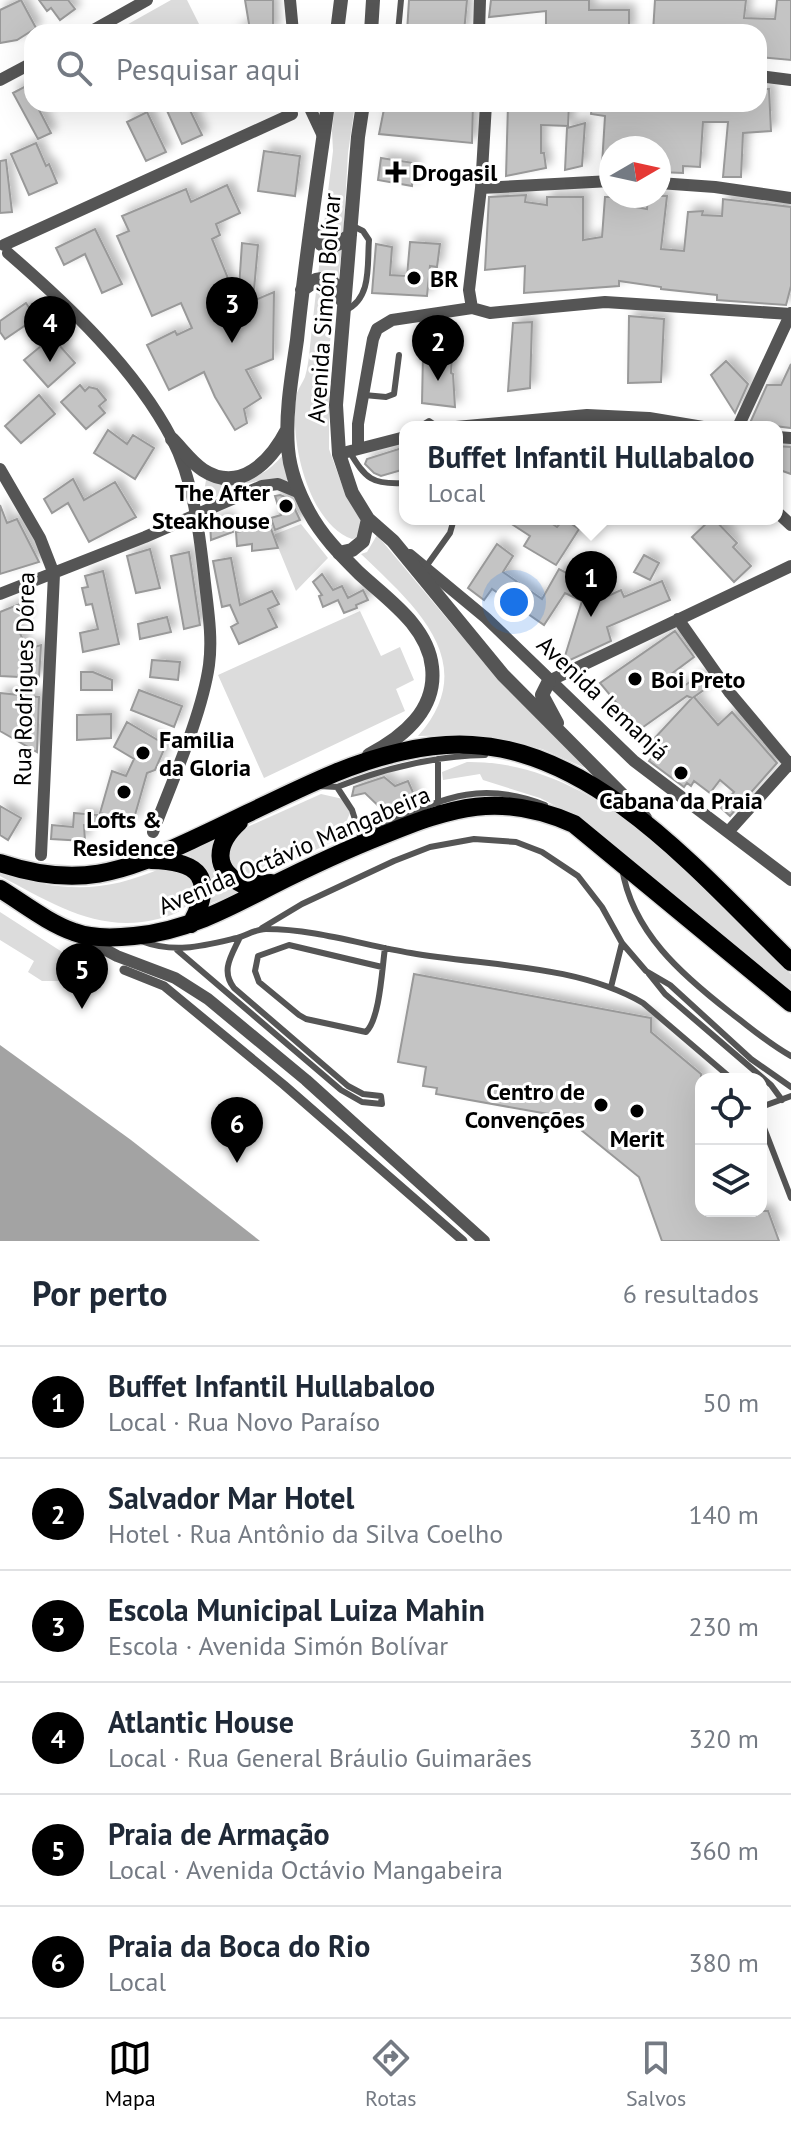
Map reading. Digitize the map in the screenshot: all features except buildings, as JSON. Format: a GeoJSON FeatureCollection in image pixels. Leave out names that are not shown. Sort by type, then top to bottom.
{"type":"FeatureCollection","features":[{"type":"Feature","properties":{"kind":"main road","name":"Avenida Octávio Mangabeira"},"geometry":{"type":"LineString","coordinates":[[0,863],[45,875],[86,876],[112,872],[149,860],[311,785],[337,780],[394,755],[456,744],[475,745],[527,756],[572,774],[653,828],[791,962]]}},
{"type":"Feature","properties":{"kind":"main road","name":"Avenida Octávio Mangabeira"},"geometry":{"type":"LineString","coordinates":[[0,889],[74,932],[103,937],[130,937],[191,924],[340,852],[429,817],[482,805],[533,809],[574,824],[791,1003]]}},
{"type":"Feature","properties":{"kind":"main road"},"geometry":{"type":"LineString","coordinates":[[246,815],[229,831],[222,843],[220,856],[225,871],[244,885],[281,881]]}},
{"type":"Feature","properties":{"kind":"main road"},"geometry":{"type":"LineString","coordinates":[[149,860],[182,862],[200,877],[202,903],[191,924]]}},
{"type":"Feature","properties":{"kind":"street"},"geometry":{"type":"LineString","coordinates":[[104,24],[147,0]]}},
{"type":"Feature","properties":{"kind":"street"},"geometry":{"type":"LineString","coordinates":[[290,0],[292,24]]}},
{"type":"Feature","properties":{"kind":"street"},"geometry":{"type":"LineString","coordinates":[[338,24],[341,0]]}},
{"type":"Feature","properties":{"kind":"street"},"geometry":{"type":"LineString","coordinates":[[372,24],[373,0]]}},
{"type":"Feature","properties":{"kind":"street"},"geometry":{"type":"LineString","coordinates":[[479,24],[480,0]]}},
{"type":"Feature","properties":{"kind":"street"},"geometry":{"type":"LineString","coordinates":[[0,80],[24,67]]}},
{"type":"Feature","properties":{"kind":"street"},"geometry":{"type":"LineString","coordinates":[[767,77],[791,80]]}},
{"type":"Feature","properties":{"kind":"street"},"geometry":{"type":"LineString","coordinates":[[312,112],[323,136]]}},
{"type":"Feature","properties":{"kind":"street","name":"Avenida Simón Bolívar"},"geometry":{"type":"LineString","coordinates":[[327,112],[302,290],[287,430],[291,466],[300,493],[318,526],[339,553],[399,609],[417,631],[429,652],[433,679],[424,709],[407,730],[337,780]]}},
{"type":"Feature","properties":{"kind":"street","name":"Avenida Simón Bolívar"},"geometry":{"type":"LineString","coordinates":[[362,112],[336,405],[349,452],[352,493],[368,519],[393,541],[503,675],[639,809],[653,828]]}},
{"type":"Feature","properties":{"kind":"street"},"geometry":{"type":"LineString","coordinates":[[472,308],[469,290],[481,188],[486,112]]}},
{"type":"Feature","properties":{"kind":"street"},"geometry":{"type":"LineString","coordinates":[[287,430],[272,456],[245,475],[211,475],[172,439],[99,339],[61,299],[3,250],[292,114]]}},
{"type":"Feature","properties":{"kind":"street"},"geometry":{"type":"LineString","coordinates":[[481,188],[599,182]]}},
{"type":"Feature","properties":{"kind":"street"},"geometry":{"type":"LineString","coordinates":[[671,184],[791,198]]}},
{"type":"Feature","properties":{"kind":"street"},"geometry":{"type":"LineString","coordinates":[[311,224],[321,244],[328,247],[340,243],[350,230]]}},
{"type":"Feature","properties":{"kind":"street"},"geometry":{"type":"LineString","coordinates":[[302,290],[316,280],[328,278],[336,286],[343,308]]}},
{"type":"Feature","properties":{"kind":"street"},"geometry":{"type":"LineString","coordinates":[[349,452],[358,424],[377,329],[392,320],[472,308],[490,313],[605,302],[791,314],[741,421]]}},
{"type":"Feature","properties":{"kind":"street"},"geometry":{"type":"LineString","coordinates":[[522,421],[587,415],[665,421]]}},
{"type":"Feature","properties":{"kind":"street"},"geometry":{"type":"LineString","coordinates":[[153,832],[197,709],[209,665],[208,615],[195,515],[184,468],[172,439]]}},
{"type":"Feature","properties":{"kind":"street"},"geometry":{"type":"LineString","coordinates":[[349,452],[399,439]]}},
{"type":"Feature","properties":{"kind":"street","name":"Rua Rodrigues Dórea"},"geometry":{"type":"LineString","coordinates":[[0,469],[40,538],[54,574],[41,855]]}},
{"type":"Feature","properties":{"kind":"street"},"geometry":{"type":"LineString","coordinates":[[0,594],[268,484],[278,484],[300,493]]}},
{"type":"Feature","properties":{"kind":"street"},"geometry":{"type":"LineString","coordinates":[[339,553],[352,550],[363,541],[368,519]]}},
{"type":"Feature","properties":{"kind":"street","name":"Avenida Iemanjá"},"geometry":{"type":"LineString","coordinates":[[393,541],[486,618],[634,761],[791,880]]}},
{"type":"Feature","properties":{"kind":"street"},"geometry":{"type":"LineString","coordinates":[[570,743],[544,701],[543,690],[549,681],[791,566]]}},
{"type":"Feature","properties":{"kind":"street"},"geometry":{"type":"LineString","coordinates":[[678,619],[730,693],[790,764],[728,832]]}},
{"type":"Feature","properties":{"kind":"street"},"geometry":{"type":"LineString","coordinates":[[74,932],[117,956],[175,978],[208,999],[306,1080],[484,1241]]}},
{"type":"Feature","properties":{"kind":"street"},"geometry":{"type":"LineString","coordinates":[[124,970],[164,986],[284,1085],[463,1241]]}},
{"type":"Feature","properties":{"kind":"lane"},"geometry":{"type":"LineString","coordinates":[[399,24],[401,0]]}},
{"type":"Feature","properties":{"kind":"lane"},"geometry":{"type":"LineString","coordinates":[[364,395],[386,397],[394,394],[397,390],[399,355]]}},
{"type":"Feature","properties":{"kind":"lane"},"geometry":{"type":"LineString","coordinates":[[349,452],[363,473],[376,482],[399,483]]}},
{"type":"Feature","properties":{"kind":"lane"},"geometry":{"type":"LineString","coordinates":[[425,568],[452,525]]}},
{"type":"Feature","properties":{"kind":"lane"},"geometry":{"type":"LineString","coordinates":[[360,835],[337,780],[438,759],[471,755],[527,756]]}},
{"type":"Feature","properties":{"kind":"lane"},"geometry":{"type":"LineString","coordinates":[[438,759],[438,803]]}},
{"type":"Feature","properties":{"kind":"lane"},"geometry":{"type":"LineString","coordinates":[[340,852],[360,835],[438,803],[483,792],[512,793],[547,806],[574,824]]}},
{"type":"Feature","properties":{"kind":"lane"},"geometry":{"type":"LineString","coordinates":[[130,937],[177,950],[240,937],[405,856],[441,844],[489,839],[516,842],[564,865],[590,890],[622,943],[665,994],[755,1073]]}},
{"type":"Feature","properties":{"kind":"lane"},"geometry":{"type":"LineString","coordinates":[[620,861],[632,907],[651,938],[695,986],[761,1039],[791,1056]]}},
{"type":"Feature","properties":{"kind":"lane"},"geometry":{"type":"LineString","coordinates":[[262,928],[306,932],[385,948],[515,966],[611,987],[643,1003],[725,1073]]}},
{"type":"Feature","properties":{"kind":"lane"},"geometry":{"type":"LineString","coordinates":[[177,950],[341,1090],[362,1102],[382,1104],[381,1096],[363,1094],[348,1086],[234,988],[227,969],[240,937]]}},
{"type":"Feature","properties":{"kind":"lane"},"geometry":{"type":"LineString","coordinates":[[611,987],[622,943]]}},
{"type":"Feature","properties":{"kind":"lane"},"geometry":{"type":"LineString","coordinates":[[382,967],[289,945],[258,956],[255,971],[259,982],[306,1019],[366,1032],[374,1016],[382,967],[385,948]]}},
{"type":"Feature","properties":{"kind":"lane"},"geometry":{"type":"LineString","coordinates":[[646,971],[670,985],[751,1059],[791,1087]]}},
{"type":"Feature","properties":{"kind":"lane"},"geometry":{"type":"LineString","coordinates":[[746,1066],[751,1059]]}},
{"type":"Feature","properties":{"kind":"lane"},"geometry":{"type":"LineString","coordinates":[[767,1083],[782,1100]]}},
{"type":"Feature","properties":{"kind":"lane"},"geometry":{"type":"LineString","coordinates":[[767,1105],[791,1096]]}},
{"type":"Feature","properties":{"kind":"lane"},"geometry":{"type":"LineString","coordinates":[[767,1136],[791,1198]]}},
{"type":"Feature","properties":{"kind":"shaded area"},"geometry":{"type":"Polygon","coordinates":[[[171,0],[187,0],[199,24],[128,24],[171,0]]]}},
{"type":"Feature","properties":{"kind":"shaded area"},"geometry":{"type":"Polygon","coordinates":[[[334,112],[354,112],[343,241],[329,350],[329,449],[342,485],[364,522],[359,537],[352,539],[336,530],[312,497],[304,476],[295,432],[297,393],[309,358],[333,151],[334,112]]]}},
{"type":"Feature","properties":{"kind":"shaded area"},"geometry":{"type":"Polygon","coordinates":[[[282,456],[289,481],[267,480],[248,484],[209,501],[204,492],[206,480],[228,482],[248,479],[266,471],[282,456]]]}},
{"type":"Feature","properties":{"kind":"shaded area"},"geometry":{"type":"Polygon","coordinates":[[[301,524],[328,558],[296,591],[273,535],[301,524]]]}},
{"type":"Feature","properties":{"kind":"shaded area"},"geometry":{"type":"Polygon","coordinates":[[[377,535],[454,627],[585,768],[542,749],[476,735],[418,736],[436,709],[444,684],[443,660],[434,637],[419,615],[361,554],[367,552],[377,535]]]}},
{"type":"Feature","properties":{"kind":"shaded area"},"geometry":{"type":"Polygon","coordinates":[[[360,611],[381,656],[400,647],[414,680],[396,689],[405,711],[264,778],[218,675],[360,611]]]}},
{"type":"Feature","properties":{"kind":"shaded area"},"geometry":{"type":"Polygon","coordinates":[[[467,762],[515,767],[561,782],[605,806],[646,835],[722,904],[791,974],[791,990],[575,816],[540,798],[483,780],[480,774],[443,780],[442,772],[467,762]]]}},
{"type":"Feature","properties":{"kind":"shaded area"},"geometry":{"type":"Polygon","coordinates":[[[321,794],[343,799],[350,813],[339,839],[252,878],[233,872],[227,848],[245,828],[321,794]]]}},
{"type":"Feature","properties":{"kind":"shaded area"},"geometry":{"type":"Polygon","coordinates":[[[217,836],[213,854],[215,870],[223,883],[238,893],[209,904],[212,886],[207,871],[197,860],[180,853],[217,836]]]}},
{"type":"Feature","properties":{"kind":"shaded area"},"geometry":{"type":"Polygon","coordinates":[[[164,867],[190,876],[195,892],[189,903],[176,913],[136,923],[95,919],[76,913],[0,876],[0,873],[63,887],[102,886],[164,867]]]}},
{"type":"Feature","properties":{"kind":"shaded area"},"geometry":{"type":"Polygon","coordinates":[[[0,912],[87,968],[80,981],[42,981],[28,972],[34,961],[0,940],[0,912]]]}},
{"type":"Feature","properties":{"kind":"shaded area"},"geometry":{"type":"Polygon","coordinates":[[[0,1045],[131,1140],[260,1241],[0,1241],[0,1045]]]}},
{"type":"Feature","properties":{"kind":"place","name":"Drogasil"},"geometry":{"type":"Point","coordinates":[396,172]}},
{"type":"Feature","properties":{"kind":"place","name":"BR"},"geometry":{"type":"Point","coordinates":[414,278]}},
{"type":"Feature","properties":{"kind":"place","name":"Escola Municipal Luiza Mahin"},"geometry":{"type":"Point","coordinates":[232,343]}},
{"type":"Feature","properties":{"kind":"place","name":"Atlantic House"},"geometry":{"type":"Point","coordinates":[50,362]}},
{"type":"Feature","properties":{"kind":"place","name":"Salvador Mar Hotel"},"geometry":{"type":"Point","coordinates":[438,381]}},
{"type":"Feature","properties":{"kind":"place","name":"The After Steakhouse"},"geometry":{"type":"Point","coordinates":[286,506]}},
{"type":"Feature","properties":{"kind":"place","name":"Buffet Infantil Hullabaloo"},"geometry":{"type":"Point","coordinates":[591,617]}},
{"type":"Feature","properties":{"kind":"place","name":"Boi Preto"},"geometry":{"type":"Point","coordinates":[635,679]}},
{"type":"Feature","properties":{"kind":"place","name":"Familia da Gloria"},"geometry":{"type":"Point","coordinates":[143,753]}},
{"type":"Feature","properties":{"kind":"place","name":"Cabana da Praia"},"geometry":{"type":"Point","coordinates":[681,773]}},
{"type":"Feature","properties":{"kind":"place","name":"Lofts & Residence"},"geometry":{"type":"Point","coordinates":[124,792]}},
{"type":"Feature","properties":{"kind":"place","name":"Praia de Armação"},"geometry":{"type":"Point","coordinates":[82,1009]}},
{"type":"Feature","properties":{"kind":"place","name":"Centro de Convenções"},"geometry":{"type":"Point","coordinates":[601,1105]}},
{"type":"Feature","properties":{"kind":"place","name":"Merit"},"geometry":{"type":"Point","coordinates":[637,1111]}},
{"type":"Feature","properties":{"kind":"place","name":"Praia da Boca do Rio"},"geometry":{"type":"Point","coordinates":[237,1163]}}]}
